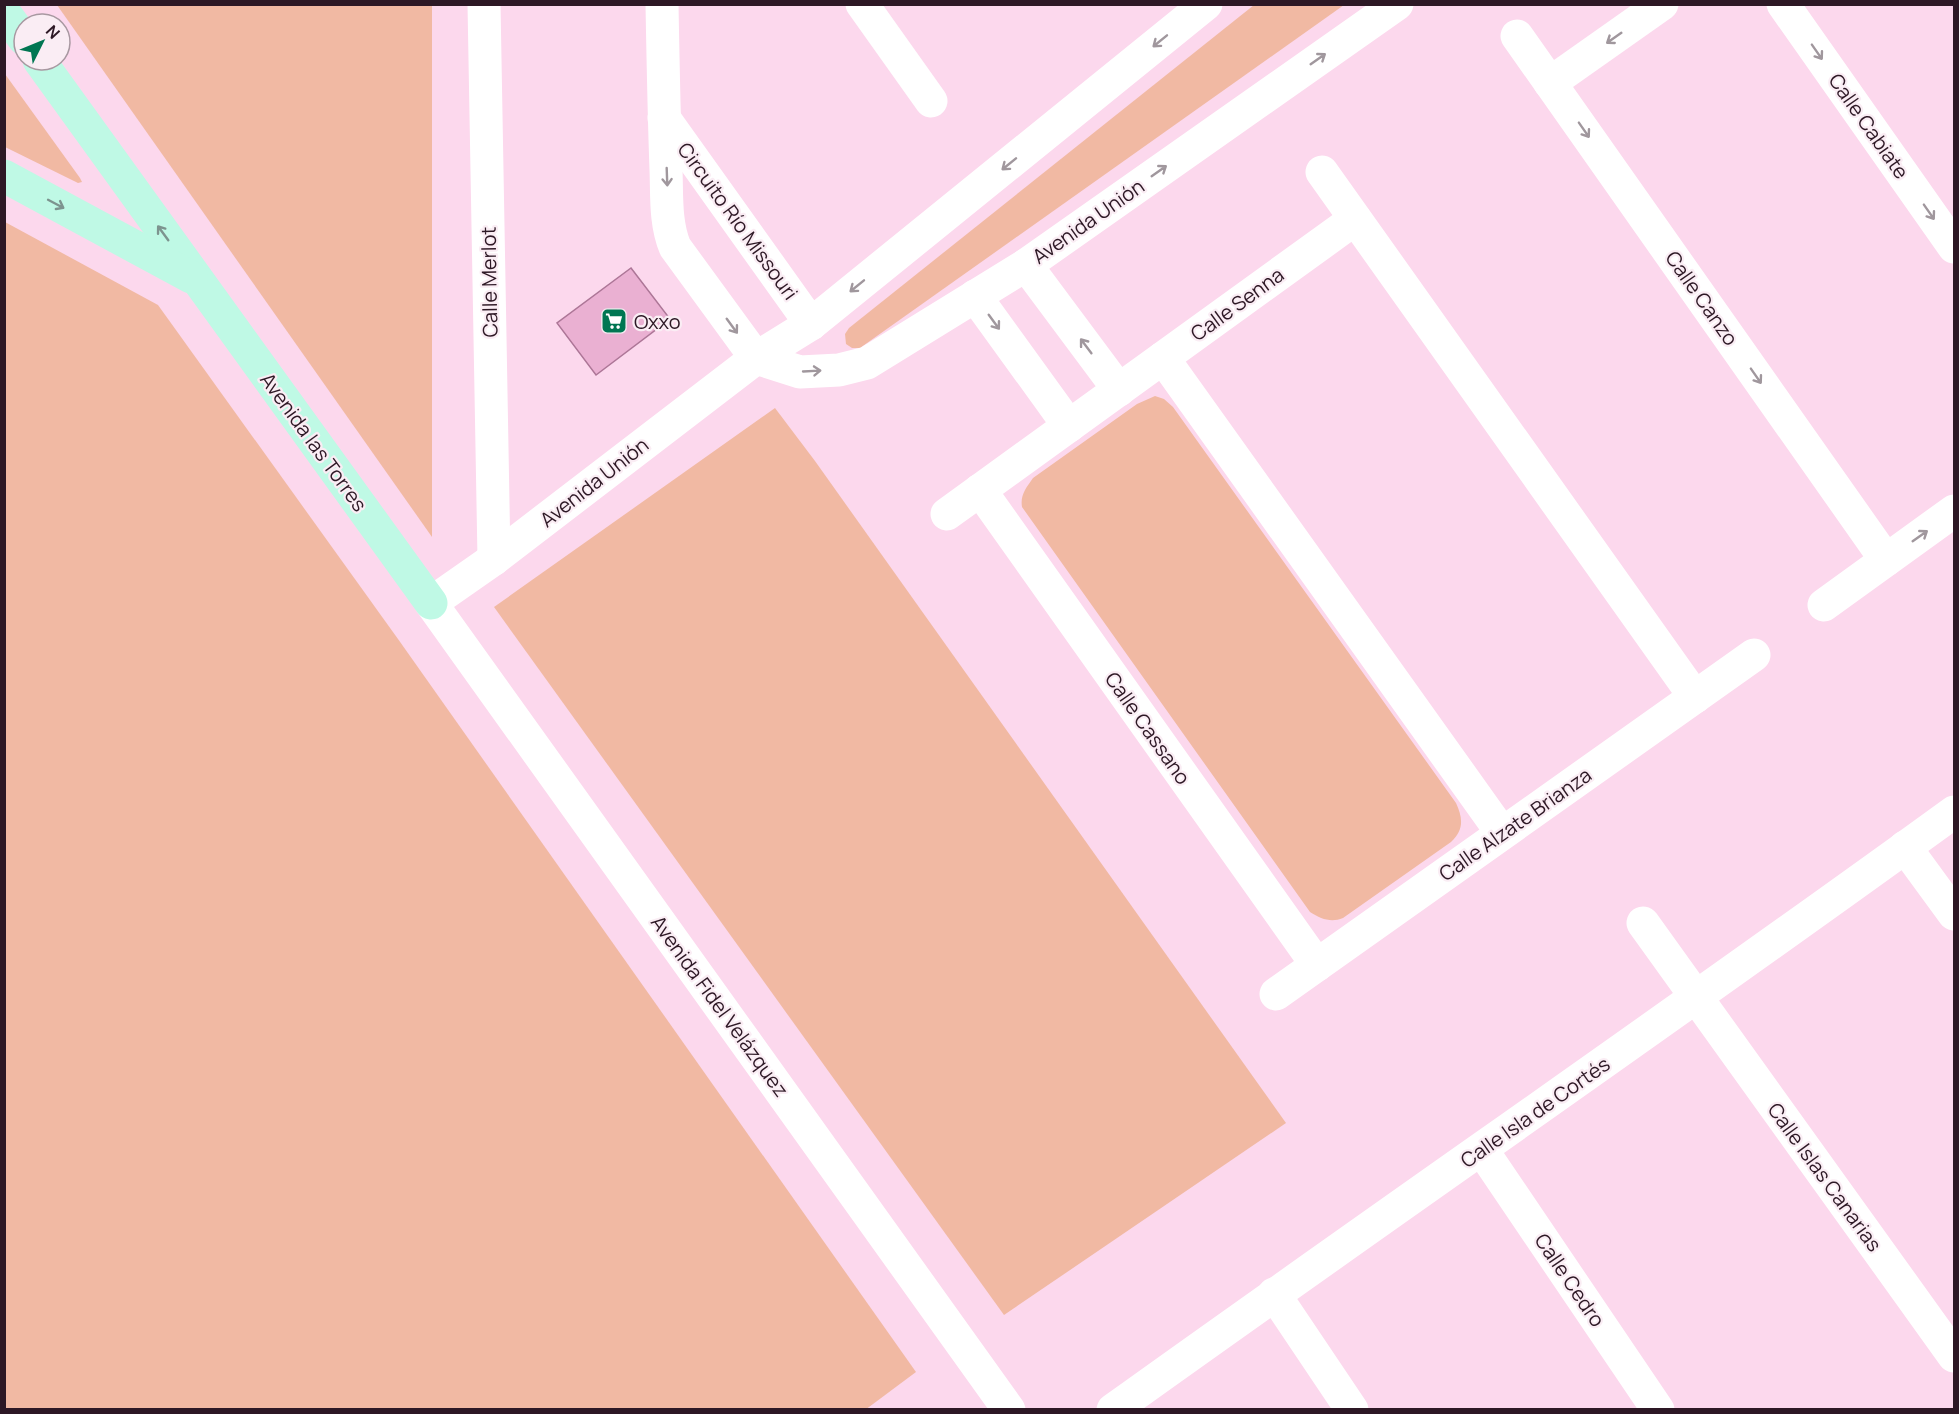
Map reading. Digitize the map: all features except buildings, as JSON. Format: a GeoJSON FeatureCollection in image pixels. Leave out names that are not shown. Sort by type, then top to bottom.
{"type":"FeatureCollection","features":[{"type":"Feature","properties":{"kind":"main road","name":"Avenida las Torres"},"geometry":{"type":"LineString","coordinates":[[48,72],[431,603]]}},
{"type":"Feature","properties":{"kind":"main road","name":"Avenida las Torres"},"geometry":{"type":"LineString","coordinates":[[4,176],[198,280]]}},
{"type":"Feature","properties":{"kind":"street","name":"Calle Merlot"},"geometry":{"type":"LineString","coordinates":[[484,4],[494,559]]}},
{"type":"Feature","properties":{"kind":"street","name":"Circuito Río Missouri"},"geometry":{"type":"LineString","coordinates":[[662,4],[664,118],[671,238],[675,247],[756,358]]}},
{"type":"Feature","properties":{"kind":"street"},"geometry":{"type":"LineString","coordinates":[[862,4],[931,101]]}},
{"type":"Feature","properties":{"kind":"street","name":"Avenida Unión"},"geometry":{"type":"LineString","coordinates":[[431,603],[494,559],[756,358],[811,324],[1206,4]]}},
{"type":"Feature","properties":{"kind":"street","name":"Avenida Unión"},"geometry":{"type":"LineString","coordinates":[[756,358],[800,372],[839,370],[867,363],[1026,265],[1397,4]]}},
{"type":"Feature","properties":{"kind":"street"},"geometry":{"type":"LineString","coordinates":[[1550,82],[1662,4]]}},
{"type":"Feature","properties":{"kind":"street","name":"Calle Cabiate"},"geometry":{"type":"LineString","coordinates":[[1783,4],[1954,247]]}},
{"type":"Feature","properties":{"kind":"street","name":"Calle Canzo"},"geometry":{"type":"LineString","coordinates":[[1517,36],[1886,560]]}},
{"type":"Feature","properties":{"kind":"street","name":"Circuito Río Missouri"},"geometry":{"type":"LineString","coordinates":[[664,118],[811,324]]}},
{"type":"Feature","properties":{"kind":"street"},"geometry":{"type":"LineString","coordinates":[[1322,172],[1695,697]]}},
{"type":"Feature","properties":{"kind":"street","name":"Calle Senna"},"geometry":{"type":"LineString","coordinates":[[947,514],[1355,219]]}},
{"type":"Feature","properties":{"kind":"street"},"geometry":{"type":"LineString","coordinates":[[1026,265],[1119,390]]}},
{"type":"Feature","properties":{"kind":"street"},"geometry":{"type":"LineString","coordinates":[[975,296],[1069,426]]}},
{"type":"Feature","properties":{"kind":"street"},"geometry":{"type":"LineString","coordinates":[[1163,358],[1502,833]]}},
{"type":"Feature","properties":{"kind":"street","name":"Calle Cassano"},"geometry":{"type":"LineString","coordinates":[[980,490],[1317,965]]}},
{"type":"Feature","properties":{"kind":"street"},"geometry":{"type":"LineString","coordinates":[[1824,604],[1954,512]]}},
{"type":"Feature","properties":{"kind":"street","name":"Avenida Fidel Velázquez"},"geometry":{"type":"LineString","coordinates":[[431,603],[1010,1410]]}},
{"type":"Feature","properties":{"kind":"street","name":"Calle Alzate Brianza"},"geometry":{"type":"LineString","coordinates":[[1276,994],[1754,655]]}},
{"type":"Feature","properties":{"kind":"street","name":"Calle Isla de Cortés"},"geometry":{"type":"LineString","coordinates":[[1113,1410],[1274,1294],[1696,998],[1954,812]]}},
{"type":"Feature","properties":{"kind":"street"},"geometry":{"type":"LineString","coordinates":[[1905,847],[1954,914]]}},
{"type":"Feature","properties":{"kind":"street","name":"Calle Islas Canarias"},"geometry":{"type":"LineString","coordinates":[[1643,923],[1954,1356]]}},
{"type":"Feature","properties":{"kind":"street","name":"Calle Cedro"},"geometry":{"type":"LineString","coordinates":[[1482,1150],[1658,1410]]}},
{"type":"Feature","properties":{"kind":"street"},"geometry":{"type":"LineString","coordinates":[[1274,1294],[1352,1410]]}},
{"type":"Feature","properties":{"kind":"shaded area"},"geometry":{"type":"Polygon","coordinates":[[[57,5],[432,5],[432,537],[72,26],[72,12],[62,12],[57,5]]]}},
{"type":"Feature","properties":{"kind":"shaded area"},"geometry":{"type":"Polygon","coordinates":[[[1254,5],[1344,5],[860,348],[852,348],[846,344],[845,334],[849,328],[1254,5]]]}},
{"type":"Feature","properties":{"kind":"shaded area"},"geometry":{"type":"Polygon","coordinates":[[[5,74],[82,182],[78,183],[5,147],[5,74]]]}},
{"type":"Feature","properties":{"kind":"shaded area"},"geometry":{"type":"Polygon","coordinates":[[[5,222],[158,305],[398,639],[916,1372],[865,1410],[5,1409],[5,222]]]}},
{"type":"Feature","properties":{"kind":"shaded area"},"geometry":{"type":"Polygon","coordinates":[[[1155,396],[1164,399],[1173,407],[1458,808],[1461,824],[1451,842],[1343,918],[1326,920],[1310,912],[1022,507],[1023,495],[1033,478],[1137,404],[1155,396]]]}},
{"type":"Feature","properties":{"kind":"shaded area"},"geometry":{"type":"Polygon","coordinates":[[[775,408],[1286,1123],[1004,1315],[494,607],[775,408]]]}},
{"type":"Feature","properties":{"kind":"place","name":"Oxxo"},"geometry":{"type":"Point","coordinates":[614,321]}}]}
